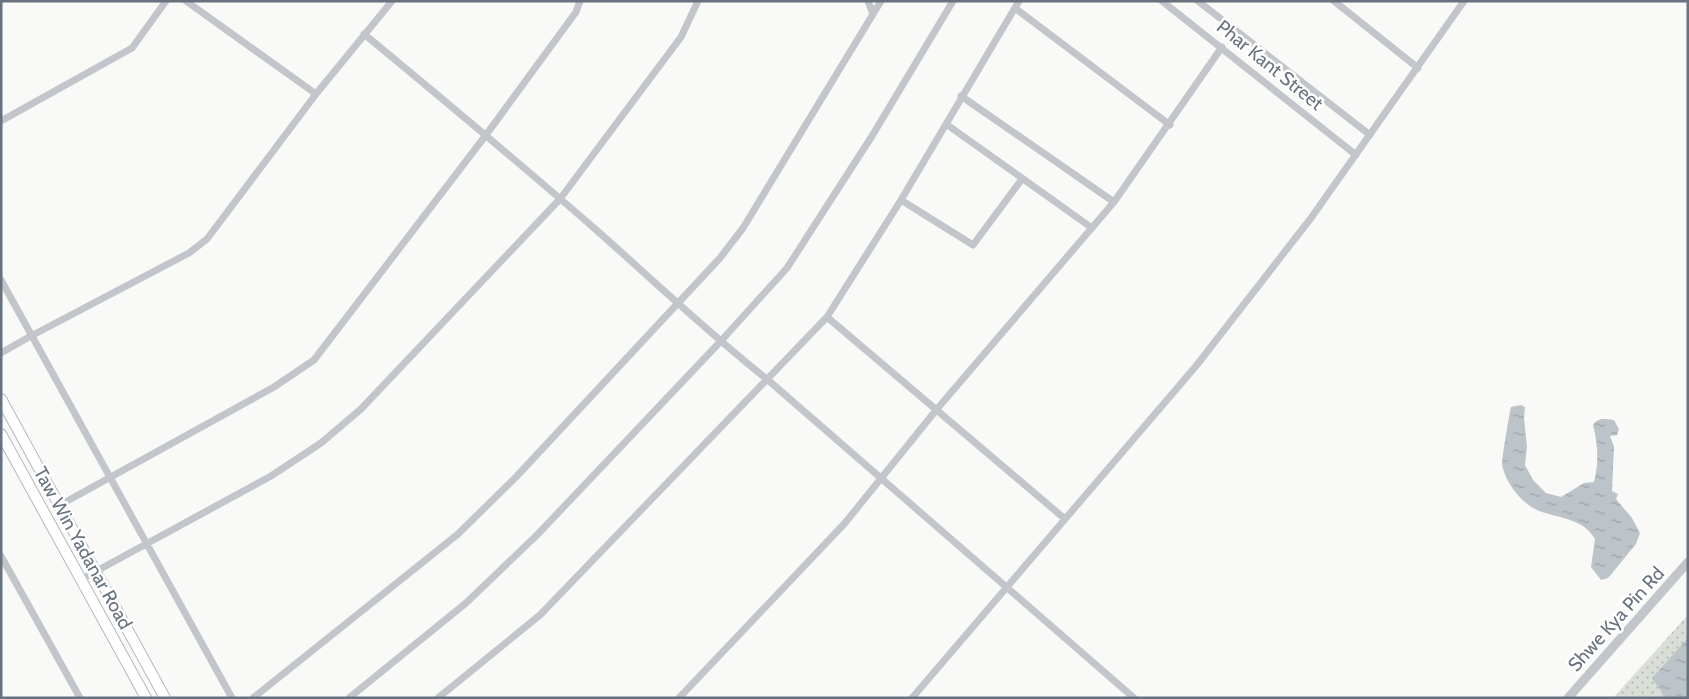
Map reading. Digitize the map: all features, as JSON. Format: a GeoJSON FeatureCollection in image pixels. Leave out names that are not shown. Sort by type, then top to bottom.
{"type":"FeatureCollection","features":[{"type":"Feature","properties":{"kind":"main road","name":"Taw Win Yadanar Road"},"geometry":{"type":"LineString","coordinates":[[1,399],[165,698]]}},
{"type":"Feature","properties":{"kind":"main road","name":"Taw Win Yadanar Road"},"geometry":{"type":"LineString","coordinates":[[1,434],[146,698]]}},
{"type":"Feature","properties":{"kind":"street"},"geometry":{"type":"LineString","coordinates":[[1,121],[132,48],[166,1]]}},
{"type":"Feature","properties":{"kind":"street"},"geometry":{"type":"LineString","coordinates":[[186,1],[316,94]]}},
{"type":"Feature","properties":{"kind":"street"},"geometry":{"type":"LineString","coordinates":[[1,354],[31,336],[189,253],[207,239],[316,94],[392,1]]}},
{"type":"Feature","properties":{"kind":"street"},"geometry":{"type":"LineString","coordinates":[[60,505],[274,387],[314,360],[486,135],[576,12],[580,1]]}},
{"type":"Feature","properties":{"kind":"street"},"geometry":{"type":"LineString","coordinates":[[80,580],[272,476],[321,443],[361,409],[560,199],[681,37],[698,1]]}},
{"type":"Feature","properties":{"kind":"street"},"geometry":{"type":"LineString","coordinates":[[868,1],[874,14]]}},
{"type":"Feature","properties":{"kind":"street"},"geometry":{"type":"LineString","coordinates":[[253,698],[458,534],[516,477],[720,258],[743,228],[881,1]]}},
{"type":"Feature","properties":{"kind":"street"},"geometry":{"type":"LineString","coordinates":[[349,698],[466,603],[538,534],[720,342],[787,268],[872,136],[952,1]]}},
{"type":"Feature","properties":{"kind":"street","name":"Phar Kant Street"},"geometry":{"type":"LineString","coordinates":[[1162,1],[1356,155]]}},
{"type":"Feature","properties":{"kind":"street"},"geometry":{"type":"LineString","coordinates":[[1198,1],[1370,136]]}},
{"type":"Feature","properties":{"kind":"street"},"geometry":{"type":"LineString","coordinates":[[1334,1],[1418,68]]}},
{"type":"Feature","properties":{"kind":"street"},"geometry":{"type":"LineString","coordinates":[[912,698],[1004,588],[1196,366],[1311,218],[1464,1]]}},
{"type":"Feature","properties":{"kind":"street"},"geometry":{"type":"LineString","coordinates":[[438,698],[540,615],[828,317],[902,200],[961,96],[1017,4],[1170,125]]}},
{"type":"Feature","properties":{"kind":"street"},"geometry":{"type":"LineString","coordinates":[[364,34],[486,135],[678,302],[720,342],[768,380],[1004,588],[1134,698]]}},
{"type":"Feature","properties":{"kind":"street"},"geometry":{"type":"LineString","coordinates":[[679,698],[844,523],[1114,202],[1170,125],[1222,47]]}},
{"type":"Feature","properties":{"kind":"street"},"geometry":{"type":"LineString","coordinates":[[961,96],[1114,202]]}},
{"type":"Feature","properties":{"kind":"street"},"geometry":{"type":"LineString","coordinates":[[946,124],[1092,228]]}},
{"type":"Feature","properties":{"kind":"street"},"geometry":{"type":"LineString","coordinates":[[902,200],[973,245],[1022,179]]}},
{"type":"Feature","properties":{"kind":"street"},"geometry":{"type":"LineString","coordinates":[[1,280],[232,698]]}},
{"type":"Feature","properties":{"kind":"street"},"geometry":{"type":"LineString","coordinates":[[828,317],[1065,519]]}},
{"type":"Feature","properties":{"kind":"street"},"geometry":{"type":"LineString","coordinates":[[1,556],[80,698]]}},
{"type":"Feature","properties":{"kind":"street","name":"Shwe Kya Pin Rd"},"geometry":{"type":"LineString","coordinates":[[1568,698],[1688,562]]}},
{"type":"Feature","properties":{"kind":"shaded area"},"geometry":{"type":"Polygon","coordinates":[[[1688,615],[1688,698],[1613,698],[1688,615]]]}},
{"type":"Feature","properties":{"kind":"water"},"geometry":{"type":"Polygon","coordinates":[[[1521,405],[1525,407],[1524,418],[1527,447],[1525,465],[1533,480],[1546,493],[1561,497],[1584,483],[1594,482],[1597,461],[1597,446],[1593,425],[1595,422],[1602,419],[1614,420],[1619,429],[1617,435],[1610,436],[1614,447],[1612,491],[1618,494],[1616,499],[1632,518],[1640,533],[1636,544],[1608,578],[1601,580],[1591,567],[1595,539],[1585,527],[1528,505],[1516,493],[1507,479],[1502,464],[1510,412],[1511,407],[1521,405]]]}},
{"type":"Feature","properties":{"kind":"water"},"geometry":{"type":"Polygon","coordinates":[[[1688,638],[1688,698],[1663,698],[1663,694],[1652,678],[1688,638]]]}}]}
